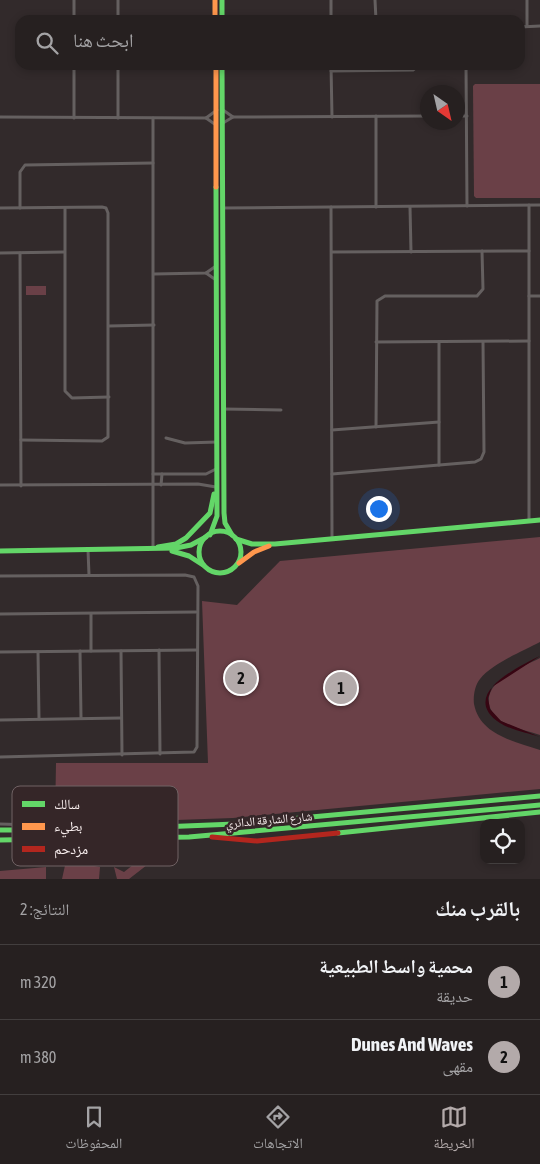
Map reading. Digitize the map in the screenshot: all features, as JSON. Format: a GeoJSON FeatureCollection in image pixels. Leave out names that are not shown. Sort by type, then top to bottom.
{"type":"FeatureCollection","features":[{"type":"Feature","properties":{"kind":"main road"},"geometry":{"type":"LineString","coordinates":[[215,0],[215,15]]}},
{"type":"Feature","properties":{"kind":"main road"},"geometry":{"type":"LineString","coordinates":[[222,0],[222,15]]}},
{"type":"Feature","properties":{"kind":"main road"},"geometry":{"type":"LineString","coordinates":[[216,70],[223,124],[224,517],[241,554],[237,564]]}},
{"type":"Feature","properties":{"kind":"main road"},"geometry":{"type":"LineString","coordinates":[[205,566],[200,551],[216,519],[217,127],[220,110],[222,70]]}},
{"type":"Feature","properties":{"kind":"main road"},"geometry":{"type":"LineString","coordinates":[[217,417],[220,438],[224,438]]}},
{"type":"Feature","properties":{"kind":"main road"},"geometry":{"type":"LineString","coordinates":[[153,549],[176,544],[186,538],[210,513],[216,488]]}},
{"type":"Feature","properties":{"kind":"main road"},"geometry":{"type":"LineString","coordinates":[[0,551],[163,549],[184,547],[221,532],[252,544],[275,544],[540,520]]}},
{"type":"Feature","properties":{"kind":"main road"},"geometry":{"type":"LineString","coordinates":[[163,549],[188,556],[212,571],[222,573],[232,569],[257,550],[275,544]]}},
{"type":"Feature","properties":{"kind":"main road","name":"شارع الشارقة الدائري"},"geometry":{"type":"LineString","coordinates":[[178,826],[235,824],[540,796]]}},
{"type":"Feature","properties":{"kind":"main road","name":"شارع الشارقة الدائري"},"geometry":{"type":"LineString","coordinates":[[178,836],[540,805]]}},
{"type":"Feature","properties":{"kind":"main road"},"geometry":{"type":"LineString","coordinates":[[208,835],[219,839],[257,841],[540,812]]}},
{"type":"Feature","properties":{"kind":"street"},"geometry":{"type":"LineString","coordinates":[[74,0],[74,15]]}},
{"type":"Feature","properties":{"kind":"street"},"geometry":{"type":"LineString","coordinates":[[118,0],[118,15]]}},
{"type":"Feature","properties":{"kind":"street"},"geometry":{"type":"LineString","coordinates":[[331,0],[331,15]]}},
{"type":"Feature","properties":{"kind":"street"},"geometry":{"type":"LineString","coordinates":[[375,0],[376,15]]}},
{"type":"Feature","properties":{"kind":"street"},"geometry":{"type":"LineString","coordinates":[[527,0],[527,26],[540,26]]}},
{"type":"Feature","properties":{"kind":"street"},"geometry":{"type":"LineString","coordinates":[[74,70],[74,118]]}},
{"type":"Feature","properties":{"kind":"street"},"geometry":{"type":"LineString","coordinates":[[118,70],[118,118]]}},
{"type":"Feature","properties":{"kind":"street"},"geometry":{"type":"LineString","coordinates":[[332,117],[331,71],[412,70]]}},
{"type":"Feature","properties":{"kind":"street"},"geometry":{"type":"LineString","coordinates":[[466,70],[467,206]]}},
{"type":"Feature","properties":{"kind":"street"},"geometry":{"type":"LineString","coordinates":[[206,118],[220,110],[233,117],[420,116]]}},
{"type":"Feature","properties":{"kind":"street"},"geometry":{"type":"LineString","coordinates":[[376,116],[376,207]]}},
{"type":"Feature","properties":{"kind":"street"},"geometry":{"type":"LineString","coordinates":[[0,117],[206,118],[214,122],[217,127]]}},
{"type":"Feature","properties":{"kind":"street"},"geometry":{"type":"LineString","coordinates":[[223,124],[233,117]]}},
{"type":"Feature","properties":{"kind":"street"},"geometry":{"type":"LineString","coordinates":[[153,118],[153,549]]}},
{"type":"Feature","properties":{"kind":"street"},"geometry":{"type":"LineString","coordinates":[[20,208],[20,172],[25,165],[153,164]]}},
{"type":"Feature","properties":{"kind":"street"},"geometry":{"type":"LineString","coordinates":[[529,205],[529,521]]}},
{"type":"Feature","properties":{"kind":"street"},"geometry":{"type":"LineString","coordinates":[[223,208],[540,205]]}},
{"type":"Feature","properties":{"kind":"street"},"geometry":{"type":"LineString","coordinates":[[0,208],[102,207],[108,211],[108,435],[105,440],[21,440]]}},
{"type":"Feature","properties":{"kind":"street"},"geometry":{"type":"LineString","coordinates":[[331,207],[332,539]]}},
{"type":"Feature","properties":{"kind":"street"},"geometry":{"type":"LineString","coordinates":[[410,207],[411,252]]}},
{"type":"Feature","properties":{"kind":"street"},"geometry":{"type":"LineString","coordinates":[[65,208],[65,391],[72,398],[109,397]]}},
{"type":"Feature","properties":{"kind":"street"},"geometry":{"type":"LineString","coordinates":[[376,427],[376,305],[382,297],[476,296],[481,294],[483,289],[482,251]]}},
{"type":"Feature","properties":{"kind":"street"},"geometry":{"type":"LineString","coordinates":[[332,252],[529,251]]}},
{"type":"Feature","properties":{"kind":"street"},"geometry":{"type":"LineString","coordinates":[[0,253],[64,252]]}},
{"type":"Feature","properties":{"kind":"street"},"geometry":{"type":"LineString","coordinates":[[20,253],[21,486]]}},
{"type":"Feature","properties":{"kind":"street"},"geometry":{"type":"LineString","coordinates":[[206,273],[216,265]]}},
{"type":"Feature","properties":{"kind":"street"},"geometry":{"type":"LineString","coordinates":[[154,274],[206,273],[216,280]]}},
{"type":"Feature","properties":{"kind":"street"},"geometry":{"type":"LineString","coordinates":[[529,296],[540,296]]}},
{"type":"Feature","properties":{"kind":"street"},"geometry":{"type":"LineString","coordinates":[[109,326],[154,326]]}},
{"type":"Feature","properties":{"kind":"street"},"geometry":{"type":"LineString","coordinates":[[376,342],[529,341]]}},
{"type":"Feature","properties":{"kind":"street"},"geometry":{"type":"LineString","coordinates":[[439,342],[439,465]]}},
{"type":"Feature","properties":{"kind":"street"},"geometry":{"type":"LineString","coordinates":[[332,474],[477,462],[484,455],[483,342]]}},
{"type":"Feature","properties":{"kind":"street"},"geometry":{"type":"LineString","coordinates":[[223,409],[281,410]]}},
{"type":"Feature","properties":{"kind":"street"},"geometry":{"type":"LineString","coordinates":[[332,430],[439,422]]}},
{"type":"Feature","properties":{"kind":"street"},"geometry":{"type":"LineString","coordinates":[[166,438],[185,443],[217,442]]}},
{"type":"Feature","properties":{"kind":"street"},"geometry":{"type":"LineString","coordinates":[[153,474],[206,474],[216,470]]}},
{"type":"Feature","properties":{"kind":"street"},"geometry":{"type":"LineString","coordinates":[[162,474],[162,485]]}},
{"type":"Feature","properties":{"kind":"street"},"geometry":{"type":"LineString","coordinates":[[0,486],[162,485],[216,488]]}},
{"type":"Feature","properties":{"kind":"street"},"geometry":{"type":"LineString","coordinates":[[88,550],[89,575]]}},
{"type":"Feature","properties":{"kind":"street"},"geometry":{"type":"LineString","coordinates":[[0,576],[190,576],[198,582],[196,612],[197,749],[190,754],[0,756]]}},
{"type":"Feature","properties":{"kind":"street"},"geometry":{"type":"LineString","coordinates":[[0,614],[196,612]]}},
{"type":"Feature","properties":{"kind":"street"},"geometry":{"type":"LineString","coordinates":[[91,614],[91,651]]}},
{"type":"Feature","properties":{"kind":"street"},"geometry":{"type":"LineString","coordinates":[[159,650],[160,754]]}},
{"type":"Feature","properties":{"kind":"street"},"geometry":{"type":"LineString","coordinates":[[0,652],[197,650]]}},
{"type":"Feature","properties":{"kind":"street"},"geometry":{"type":"LineString","coordinates":[[80,651],[81,718]]}},
{"type":"Feature","properties":{"kind":"street"},"geometry":{"type":"LineString","coordinates":[[121,651],[122,755]]}},
{"type":"Feature","properties":{"kind":"street"},"geometry":{"type":"LineString","coordinates":[[38,652],[39,719]]}},
{"type":"Feature","properties":{"kind":"street"},"geometry":{"type":"LineString","coordinates":[[0,720],[121,718]]}},
{"type":"Feature","properties":{"kind":"shaded area"},"geometry":{"type":"Polygon","coordinates":[[[475,84],[540,84],[540,198],[476,198],[474,196],[473,86],[475,84]]]}},
{"type":"Feature","properties":{"kind":"shaded area"},"geometry":{"type":"Polygon","coordinates":[[[26,286],[46,286],[46,295],[26,295],[26,286]]]}},
{"type":"Feature","properties":{"kind":"shaded area"},"geometry":{"type":"Polygon","coordinates":[[[540,537],[540,642],[508,658],[486,673],[477,684],[474,704],[477,715],[491,730],[509,740],[540,750],[540,789],[233,818],[178,820],[178,786],[56,786],[56,763],[208,763],[202,601],[237,605],[280,561],[540,537]]]}},
{"type":"Feature","properties":{"kind":"shaded area"},"geometry":{"type":"Polygon","coordinates":[[[540,656],[494,686],[519,667],[540,656]]]}},
{"type":"Feature","properties":{"kind":"shaded area"},"geometry":{"type":"Polygon","coordinates":[[[540,658],[540,735],[501,721],[492,712],[489,696],[493,688],[506,675],[540,658]]]}},
{"type":"Feature","properties":{"kind":"shaded area"},"geometry":{"type":"Polygon","coordinates":[[[491,689],[488,698],[490,709],[501,721],[540,737],[504,725],[489,713],[485,702],[491,689]]]}},
{"type":"Feature","properties":{"kind":"shaded area"},"geometry":{"type":"Polygon","coordinates":[[[65,866],[100,867],[99,879],[62,879],[65,866]]]}},
{"type":"Feature","properties":{"kind":"shaded area"},"geometry":{"type":"Polygon","coordinates":[[[132,866],[146,866],[129,879],[117,879],[114,867],[124,872],[132,866]]]}},
{"type":"Feature","properties":{"kind":"shaded area"},"geometry":{"type":"Polygon","coordinates":[[[46,867],[46,879],[0,879],[0,871],[46,867]]]}},
{"type":"Feature","properties":{"kind":"traffic: fast"},"geometry":{"type":"LineString","coordinates":[[222,0],[222,15]]}},
{"type":"Feature","properties":{"kind":"traffic: fast"},"geometry":{"type":"LineString","coordinates":[[222,70],[224,513],[225,523],[232,535]]}},
{"type":"Feature","properties":{"kind":"traffic: fast"},"geometry":{"type":"LineString","coordinates":[[210,535],[217,516],[216,187]]}},
{"type":"Feature","properties":{"kind":"traffic: fast"},"geometry":{"type":"LineString","coordinates":[[158,547],[176,544],[186,538],[210,513],[214,494]]}},
{"type":"Feature","properties":{"kind":"traffic: fast"},"geometry":{"type":"LineString","coordinates":[[236,539],[252,544],[275,544],[540,520]]}},
{"type":"Feature","properties":{"kind":"traffic: fast"},"geometry":{"type":"LineString","coordinates":[[220,531],[235,537],[241,552],[235,567],[220,573],[205,567],[199,552],[205,537],[220,531]]}},
{"type":"Feature","properties":{"kind":"traffic: fast"},"geometry":{"type":"LineString","coordinates":[[0,551],[176,548],[191,545],[206,537]]}},
{"type":"Feature","properties":{"kind":"traffic: fast"},"geometry":{"type":"LineString","coordinates":[[172,551],[189,556],[203,565]]}},
{"type":"Feature","properties":{"kind":"traffic: fast"},"geometry":{"type":"LineString","coordinates":[[178,826],[235,824],[540,796]]}},
{"type":"Feature","properties":{"kind":"traffic: fast"},"geometry":{"type":"LineString","coordinates":[[178,837],[540,805]]}},
{"type":"Feature","properties":{"kind":"traffic: fast"},"geometry":{"type":"LineString","coordinates":[[338,833],[540,812]]}},
{"type":"Feature","properties":{"kind":"traffic: fast"},"geometry":{"type":"LineString","coordinates":[[0,830],[12,830]]}},
{"type":"Feature","properties":{"kind":"traffic: fast"},"geometry":{"type":"LineString","coordinates":[[0,840],[12,840]]}},
{"type":"Feature","properties":{"kind":"traffic: slow"},"geometry":{"type":"LineString","coordinates":[[215,0],[215,15]]}},
{"type":"Feature","properties":{"kind":"traffic: slow"},"geometry":{"type":"LineString","coordinates":[[216,70],[216,187]]}},
{"type":"Feature","properties":{"kind":"traffic: slow"},"geometry":{"type":"LineString","coordinates":[[239,563],[254,552],[269,546]]}},
{"type":"Feature","properties":{"kind":"traffic: jam"},"geometry":{"type":"LineString","coordinates":[[212,837],[257,841],[338,833]]}},
{"type":"Feature","properties":{"kind":"place","name":"Dunes And Waves"},"geometry":{"type":"Point","coordinates":[241,678]}},
{"type":"Feature","properties":{"kind":"place","name":"محمية واسط الطبيعية"},"geometry":{"type":"Point","coordinates":[341,688]}}]}
